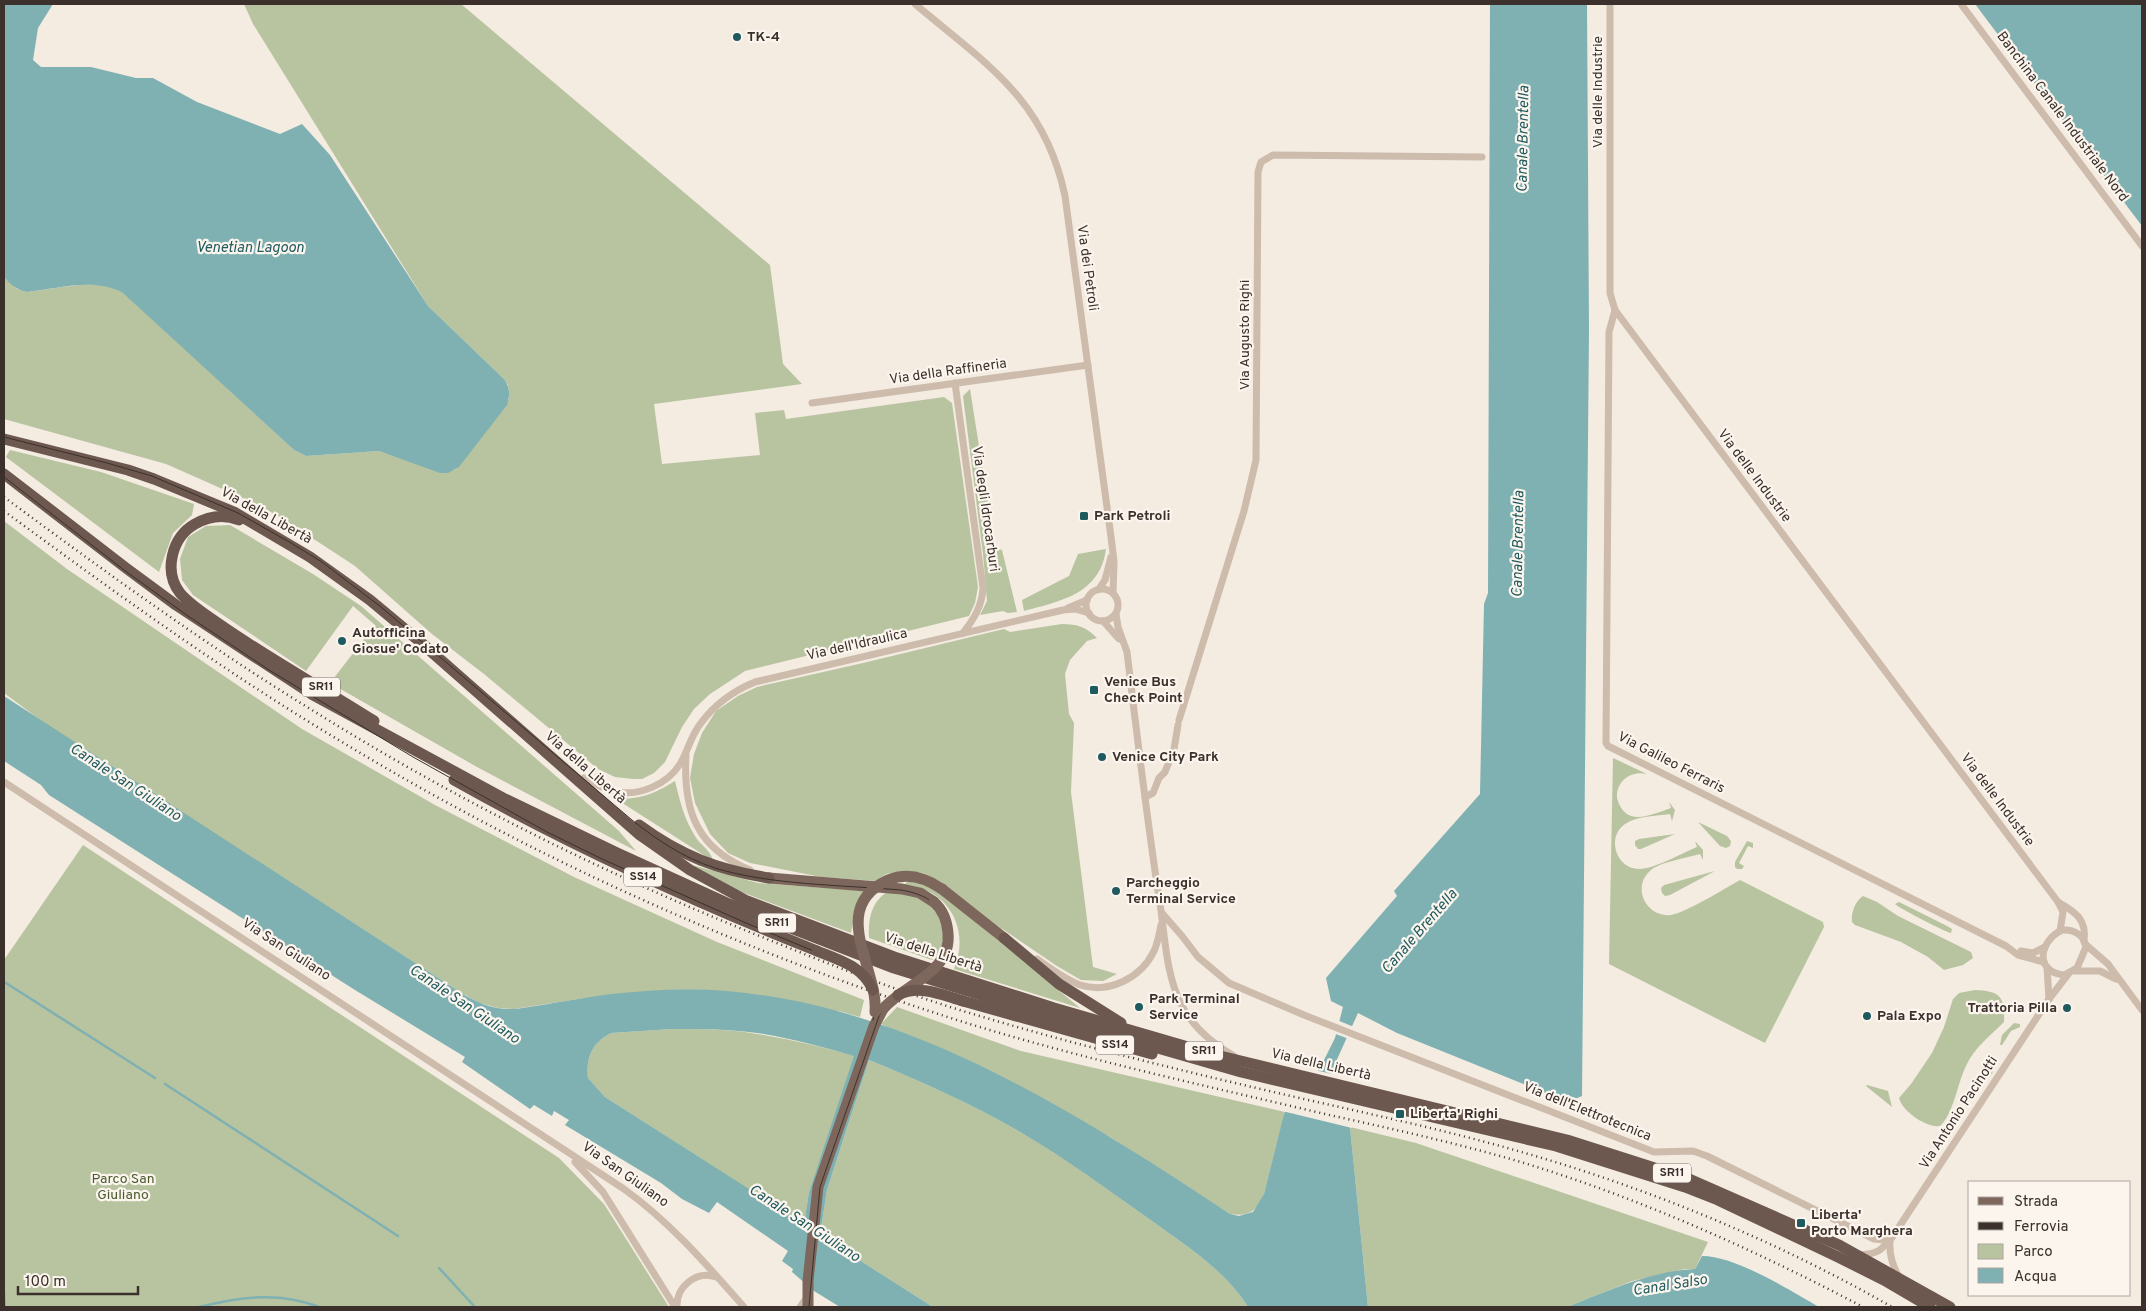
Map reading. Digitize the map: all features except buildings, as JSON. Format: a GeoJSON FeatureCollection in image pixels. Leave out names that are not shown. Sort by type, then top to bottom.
{"type":"FeatureCollection","features":[{"type":"Feature","properties":{"kind":"highway","name":"Via della Libertà"},"geometry":{"type":"LineString","coordinates":[[4,439],[145,476],[234,512],[279,538],[342,579],[370,600],[499,710],[640,835],[690,870],[724,889],[799,922],[894,957],[1137,1032],[1253,1064],[1270,1073]]}},
{"type":"Feature","properties":{"kind":"highway","name":"Via della Libertà"},"geometry":{"type":"LineString","coordinates":[[4,474],[169,600],[313,695],[472,782],[617,853],[729,904],[894,968],[1071,1024],[1213,1065],[1270,1073],[1567,1140],[1689,1179],[1857,1255],[1950,1307]]}},
{"type":"Feature","properties":{"kind":"highway","name":"SR11"},"geometry":{"type":"LineString","coordinates":[[279,538],[251,524],[233,518],[219,516],[203,520],[182,534],[175,546],[171,561],[175,585],[179,592],[192,604],[236,635],[392,732],[617,853]]}},
{"type":"Feature","properties":{"kind":"highway","name":"SS14"},"geometry":{"type":"LineString","coordinates":[[313,695],[392,745],[534,824],[688,898],[859,969],[873,990]]}},
{"type":"Feature","properties":{"kind":"highway","name":"SS14"},"geometry":{"type":"LineString","coordinates":[[499,710],[538,739],[640,825],[672,847],[715,867],[769,878]]}},
{"type":"Feature","properties":{"kind":"highway","name":"SS14"},"geometry":{"type":"LineString","coordinates":[[1004,938],[1059,984],[1137,1032]]}},
{"type":"Feature","properties":{"kind":"highway","name":"SS14"},"geometry":{"type":"LineString","coordinates":[[898,995],[924,990],[1136,1050],[1270,1073]]}},
{"type":"Feature","properties":{"kind":"highway","name":"Via della Libertà"},"geometry":{"type":"LineString","coordinates":[[1372,1097],[1556,1146],[1685,1187],[1718,1200],[1836,1256],[1884,1280],[1930,1307]]}},
{"type":"Feature","properties":{"kind":"main road","name":"SS14"},"geometry":{"type":"LineString","coordinates":[[874,1026],[876,1003],[858,930],[860,911],[864,902],[882,884],[900,877],[920,878],[942,889],[1004,938]]}},
{"type":"Feature","properties":{"kind":"main road","name":"SS14"},"geometry":{"type":"LineString","coordinates":[[769,878],[902,889],[920,893],[934,902],[943,913],[947,924],[949,941],[946,953],[934,968],[898,995],[883,1009],[874,1026],[818,1187],[808,1285],[804,1305]]}},
{"type":"Feature","properties":{"kind":"street","name":"Via dei Petroli"},"geometry":{"type":"LineString","coordinates":[[915,4],[1011,86],[1036,118],[1048,140],[1057,164],[1065,196],[1111,537],[1114,561],[1113,593]]}},
{"type":"Feature","properties":{"kind":"street","name":"Via delle Industrie"},"geometry":{"type":"LineString","coordinates":[[1610,4],[1610,294],[1615,310],[2058,902],[2063,912],[2060,931]]}},
{"type":"Feature","properties":{"kind":"street","name":"Banchina Canale Industriale Nord"},"geometry":{"type":"LineString","coordinates":[[1961,4],[2142,246]]}},
{"type":"Feature","properties":{"kind":"street","name":"Via Augusto Righi"},"geometry":{"type":"LineString","coordinates":[[1145,797],[1153,793],[1159,778],[1165,772],[1174,748],[1178,723],[1244,511],[1256,460],[1258,172],[1261,162],[1273,155],[1482,157]]}},
{"type":"Feature","properties":{"kind":"street","name":"Via Galileo Ferraris"},"geometry":{"type":"LineString","coordinates":[[1615,310],[1609,332],[1604,738],[1608,746],[2006,946],[2028,953],[2038,952],[2045,947]]}},
{"type":"Feature","properties":{"kind":"street","name":"Via della Raffineria"},"geometry":{"type":"LineString","coordinates":[[812,403],[1088,365]]}},
{"type":"Feature","properties":{"kind":"street","name":"Via degli Idrocarburi"},"geometry":{"type":"LineString","coordinates":[[956,383],[983,588],[983,600],[976,615],[963,633]]}},
{"type":"Feature","properties":{"kind":"street"},"geometry":{"type":"LineString","coordinates":[[1099,589],[1113,593],[1119,605],[1113,618],[1103,621],[1095,619],[1089,613],[1087,600],[1092,593],[1099,589],[1108,570],[1112,549],[1111,537]]}},
{"type":"Feature","properties":{"kind":"street","name":"Via dell'Idraulica"},"geometry":{"type":"LineString","coordinates":[[1063,610],[1087,600]]}},
{"type":"Feature","properties":{"kind":"street","name":"Via dell'Idraulica"},"geometry":{"type":"LineString","coordinates":[[584,778],[615,792],[639,792],[658,784],[673,773],[699,725],[730,694],[741,688],[772,678],[1063,610],[1075,609],[1089,613]]}},
{"type":"Feature","properties":{"kind":"street"},"geometry":{"type":"LineString","coordinates":[[1116,614],[1126,652],[1162,916],[1175,991],[1189,1018],[1220,1047],[1236,1058],[1253,1064]]}},
{"type":"Feature","properties":{"kind":"street"},"geometry":{"type":"LineString","coordinates":[[1103,621],[1113,631],[1126,652]]}},
{"type":"Feature","properties":{"kind":"street","name":"Via dell'Idraulica"},"geometry":{"type":"LineString","coordinates":[[686,752],[685,785],[688,803],[699,829],[719,853],[730,861],[769,878]]}},
{"type":"Feature","properties":{"kind":"street","name":"Via San Giuliano"},"geometry":{"type":"LineString","coordinates":[[4,782],[644,1203],[679,1235],[744,1307]]}},
{"type":"Feature","properties":{"kind":"street","name":"Via delle Industrie"},"geometry":{"type":"LineString","coordinates":[[2058,902],[2082,920],[2086,931],[2085,942]]}},
{"type":"Feature","properties":{"kind":"street"},"geometry":{"type":"LineString","coordinates":[[1004,938],[1067,979],[1089,987],[1109,987],[1138,972],[1155,950],[1162,916]]}},
{"type":"Feature","properties":{"kind":"street","name":"Via dell'Elettrotecnica"},"geometry":{"type":"LineString","coordinates":[[1162,916],[1182,936],[1198,957],[1229,983],[1654,1152],[1693,1151],[1707,1156],[1874,1239],[1892,1239]]}},
{"type":"Feature","properties":{"kind":"street"},"geometry":{"type":"LineString","coordinates":[[2049,999],[2046,965],[2043,957],[2045,947],[2053,935],[2060,931],[2073,931],[2078,933],[2108,964],[2142,1010]]}},
{"type":"Feature","properties":{"kind":"street"},"geometry":{"type":"LineString","coordinates":[[2072,972],[2084,955],[2085,942]]}},
{"type":"Feature","properties":{"kind":"street","name":"Via Galileo Ferraris"},"geometry":{"type":"LineString","coordinates":[[2006,946],[2018,955],[2046,965]]}},
{"type":"Feature","properties":{"kind":"street"},"geometry":{"type":"LineString","coordinates":[[1155,950],[1168,953]]}},
{"type":"Feature","properties":{"kind":"street"},"geometry":{"type":"LineString","coordinates":[[2046,965],[2058,974],[2090,970],[2106,973],[2123,984]]}},
{"type":"Feature","properties":{"kind":"street","name":"Via Antonio Pacinotti"},"geometry":{"type":"LineString","coordinates":[[1857,1255],[1876,1253],[1885,1248],[1892,1239],[2049,999],[2072,972]]}},
{"type":"Feature","properties":{"kind":"street","name":"Via San Giuliano"},"geometry":{"type":"LineString","coordinates":[[552,1143],[586,1171],[603,1192],[676,1307]]}},
{"type":"Feature","properties":{"kind":"street"},"geometry":{"type":"LineString","coordinates":[[1892,1239],[1890,1256],[1898,1277]]}},
{"type":"Feature","properties":{"kind":"street","name":"Via San Giuliano"},"geometry":{"type":"LineString","coordinates":[[676,1307],[678,1296],[688,1282],[704,1276],[714,1276],[719,1279]]}},
{"type":"Feature","properties":{"kind":"green space"},"geometry":{"type":"Polygon","coordinates":[[[244,4],[461,4],[770,265],[783,364],[802,384],[654,404],[662,464],[760,455],[755,413],[784,410],[786,419],[944,397],[952,403],[978,587],[975,603],[969,616],[745,671],[710,694],[694,709],[682,727],[665,762],[654,773],[642,779],[615,777],[598,769],[484,674],[432,634],[355,566],[280,517],[252,502],[166,464],[4,419],[4,277],[17,289],[27,292],[78,285],[97,285],[114,288],[127,295],[294,450],[306,456],[379,451],[444,473],[456,469],[509,399],[508,385],[505,380],[428,306],[253,24],[244,4]]]}},
{"type":"Feature","properties":{"kind":"green space"},"geometry":{"type":"Polygon","coordinates":[[[970,389],[995,548],[1002,550],[1017,612],[1008,613],[1003,611],[980,615],[987,601],[963,396],[970,389]]]}},
{"type":"Feature","properties":{"kind":"green space"},"geometry":{"type":"Polygon","coordinates":[[[10,450],[101,472],[194,504],[192,515],[173,533],[159,572],[6,457],[10,450]]]}},
{"type":"Feature","properties":{"kind":"green space"},"geometry":{"type":"Polygon","coordinates":[[[4,521],[67,569],[302,729],[435,805],[574,877],[717,942],[864,1000],[860,1017],[839,1011],[585,998],[514,1009],[498,1008],[480,1003],[463,994],[55,731],[4,693],[4,521]]]}},
{"type":"Feature","properties":{"kind":"green space"},"geometry":{"type":"Polygon","coordinates":[[[230,525],[313,574],[361,606],[619,831],[636,851],[477,767],[330,683],[375,625],[353,606],[306,671],[193,595],[182,580],[180,559],[188,537],[206,526],[230,525]]]}},
{"type":"Feature","properties":{"kind":"green space"},"geometry":{"type":"Polygon","coordinates":[[[1106,549],[1096,576],[1087,586],[1065,599],[1024,611],[1022,600],[1069,576],[1078,554],[1106,549]]]}},
{"type":"Feature","properties":{"kind":"green space"},"geometry":{"type":"Polygon","coordinates":[[[1062,624],[1081,627],[1097,638],[1087,641],[1070,660],[1065,674],[1069,714],[1074,723],[1071,792],[1093,967],[1117,974],[1103,981],[1081,980],[995,924],[943,883],[923,873],[903,871],[886,874],[875,881],[821,877],[750,863],[728,853],[710,834],[695,803],[690,778],[694,754],[702,733],[716,711],[738,696],[757,687],[1004,629],[1010,632],[1062,624]]]}},
{"type":"Feature","properties":{"kind":"green space"},"geometry":{"type":"Polygon","coordinates":[[[1613,758],[1647,774],[1630,775],[1619,787],[1617,798],[1626,813],[1639,817],[1647,816],[1671,808],[1669,802],[1675,810],[1672,821],[1670,814],[1635,819],[1625,824],[1619,830],[1615,844],[1616,851],[1624,864],[1631,868],[1639,869],[1653,866],[1697,847],[1695,841],[1703,850],[1703,860],[1700,854],[1666,863],[1654,868],[1644,878],[1642,893],[1644,900],[1655,912],[1662,915],[1671,915],[1686,910],[1740,880],[1823,922],[1824,927],[1765,1043],[1609,964],[1613,758]]]}},
{"type":"Feature","properties":{"kind":"green space"},"geometry":{"type":"Polygon","coordinates":[[[675,781],[691,830],[710,854],[713,861],[616,799],[647,795],[675,781]]]}},
{"type":"Feature","properties":{"kind":"green space"},"geometry":{"type":"Polygon","coordinates":[[[1698,822],[1727,836],[1731,841],[1730,846],[1726,848],[1720,846],[1698,822]]]}},
{"type":"Feature","properties":{"kind":"green space"},"geometry":{"type":"Polygon","coordinates":[[[1675,834],[1641,849],[1638,849],[1635,845],[1635,841],[1639,839],[1675,834]]]}},
{"type":"Feature","properties":{"kind":"green space"},"geometry":{"type":"Polygon","coordinates":[[[1747,841],[1753,843],[1753,848],[1748,846],[1739,863],[1744,866],[1742,869],[1737,869],[1735,862],[1747,841]]]}},
{"type":"Feature","properties":{"kind":"green space","name":"Parco San Giuliano"},"geometry":{"type":"Polygon","coordinates":[[[83,845],[559,1158],[604,1204],[669,1307],[4,1307],[4,960],[83,845]]]}},
{"type":"Feature","properties":{"kind":"green space"},"geometry":{"type":"Polygon","coordinates":[[[692,865],[758,883],[866,891],[856,908],[851,933],[731,888],[692,865]]]}},
{"type":"Feature","properties":{"kind":"green space"},"geometry":{"type":"Polygon","coordinates":[[[1715,871],[1670,895],[1665,896],[1662,893],[1661,888],[1664,885],[1715,871]]]}},
{"type":"Feature","properties":{"kind":"green space"},"geometry":{"type":"Polygon","coordinates":[[[907,882],[915,882],[936,889],[1080,1008],[954,969],[959,954],[960,939],[952,913],[944,902],[933,894],[919,888],[904,885],[907,882]]]}},
{"type":"Feature","properties":{"kind":"green space"},"geometry":{"type":"Polygon","coordinates":[[[889,891],[911,895],[923,900],[936,912],[940,920],[943,938],[938,954],[932,960],[869,938],[870,917],[874,905],[889,891]]]}},
{"type":"Feature","properties":{"kind":"green space"},"geometry":{"type":"Polygon","coordinates":[[[1863,896],[1877,902],[1898,916],[1971,952],[1973,958],[1963,965],[1944,970],[1928,957],[1901,942],[1855,925],[1852,922],[1853,911],[1863,896]]]}},
{"type":"Feature","properties":{"kind":"green space"},"geometry":{"type":"Polygon","coordinates":[[[1899,902],[1947,926],[1952,929],[1951,933],[1895,904],[1899,902]]]}},
{"type":"Feature","properties":{"kind":"green space"},"geometry":{"type":"Polygon","coordinates":[[[1975,990],[1991,992],[2000,997],[2004,1007],[2004,1022],[1973,1054],[1963,1073],[1949,1114],[1940,1126],[1934,1126],[1915,1118],[1901,1103],[1899,1098],[1932,1053],[1944,1027],[1953,999],[1959,993],[1975,990]]]}},
{"type":"Feature","properties":{"kind":"green space"},"geometry":{"type":"Polygon","coordinates":[[[897,1007],[1021,1051],[1285,1112],[1261,1200],[1252,1212],[1242,1215],[1230,1214],[1110,1137],[881,1024],[897,1007]]]}},
{"type":"Feature","properties":{"kind":"green space"},"geometry":{"type":"Polygon","coordinates":[[[2014,1023],[2020,1024],[2020,1027],[2011,1031],[2002,1045],[2000,1045],[2002,1035],[2014,1023]]]}},
{"type":"Feature","properties":{"kind":"green space"},"geometry":{"type":"Polygon","coordinates":[[[672,1029],[746,1032],[818,1046],[855,1056],[809,1192],[804,1225],[605,1097],[588,1078],[589,1057],[595,1046],[604,1037],[611,1033],[672,1029]]]}},
{"type":"Feature","properties":{"kind":"green space"},"geometry":{"type":"Polygon","coordinates":[[[1990,1057],[1997,1058],[1992,1074],[1982,1082],[1975,1092],[1983,1063],[1990,1057]]]}},
{"type":"Feature","properties":{"kind":"green space"},"geometry":{"type":"Polygon","coordinates":[[[869,1060],[965,1102],[1053,1152],[1203,1258],[1216,1269],[1248,1307],[933,1307],[820,1235],[827,1190],[869,1060]]]}},
{"type":"Feature","properties":{"kind":"green space"},"geometry":{"type":"Polygon","coordinates":[[[1866,1086],[1888,1091],[1892,1107],[1866,1086]]]}},
{"type":"Feature","properties":{"kind":"green space"},"geometry":{"type":"Polygon","coordinates":[[[1350,1127],[1416,1143],[1708,1242],[1695,1269],[1685,1269],[1632,1281],[1567,1307],[1368,1307],[1350,1127]]]}},
{"type":"Feature","properties":{"kind":"water","name":"Venetian Lagoon"},"geometry":{"type":"Polygon","coordinates":[[[4,4],[53,4],[38,28],[33,60],[41,67],[91,67],[136,78],[153,78],[197,102],[280,134],[302,124],[330,155],[428,306],[507,383],[509,399],[507,405],[459,467],[448,473],[440,473],[379,451],[306,456],[294,450],[123,293],[112,288],[88,285],[27,292],[12,285],[4,277],[4,4]]]}},
{"type":"Feature","properties":{"kind":"water"},"geometry":{"type":"Polygon","coordinates":[[[1490,4],[1587,4],[1589,330],[1582,1096],[1568,1102],[1397,1033],[1358,1013],[1329,1077],[1350,1127],[1368,1307],[1248,1307],[1216,1269],[1203,1258],[1053,1152],[965,1102],[869,1060],[827,1190],[820,1235],[933,1307],[840,1307],[814,1291],[792,1272],[793,1269],[782,1261],[788,1251],[717,1202],[709,1213],[682,1199],[661,1183],[565,1125],[569,1120],[554,1111],[552,1116],[534,1105],[530,1109],[462,1062],[465,1057],[355,990],[49,795],[41,785],[4,761],[4,696],[466,996],[481,1003],[497,1008],[514,1009],[625,993],[712,990],[796,1001],[863,1019],[928,1042],[991,1071],[1113,1139],[1230,1214],[1239,1216],[1253,1212],[1264,1194],[1283,1118],[1293,1088],[1319,1070],[1335,1038],[1343,1007],[1331,1001],[1326,978],[1397,896],[1394,891],[1480,794],[1484,604],[1488,593],[1490,4]],[[672,1029],[611,1033],[604,1037],[595,1046],[589,1057],[588,1078],[605,1097],[804,1224],[809,1192],[854,1056],[794,1040],[757,1033],[672,1029]]]}},
{"type":"Feature","properties":{"kind":"water"},"geometry":{"type":"Polygon","coordinates":[[[1975,4],[2142,4],[2142,226],[1975,4]]]}},
{"type":"Feature","properties":{"kind":"water","name":"Canal Salso"},"geometry":{"type":"Polygon","coordinates":[[[1702,1256],[1716,1257],[1746,1268],[1778,1283],[1819,1307],[1567,1307],[1614,1288],[1646,1278],[1695,1269],[1702,1256]]]}},
{"type":"Feature","properties":{"kind":"pier"},"geometry":{"type":"Polygon","coordinates":[[[1337,1020],[1354,1027],[1349,1039],[1333,1033],[1337,1020]]]}},
{"type":"Feature","properties":{"kind":"pier"},"geometry":{"type":"Polygon","coordinates":[[[1314,1070],[1333,1074],[1331,1077],[1350,1106],[1352,1128],[1282,1111],[1291,1086],[1314,1070]]]}},
{"type":"Feature","properties":{"kind":"waterway"},"geometry":{"type":"LineString","coordinates":[[6,983],[155,1078]]}},
{"type":"Feature","properties":{"kind":"waterway"},"geometry":{"type":"LineString","coordinates":[[165,1084],[398,1236]]}},
{"type":"Feature","properties":{"kind":"waterway"},"geometry":{"type":"LineString","coordinates":[[439,1268],[475,1307]]}},
{"type":"Feature","properties":{"kind":"waterway"},"geometry":{"type":"LineString","coordinates":[[4,1292],[5,1307]]}},
{"type":"Feature","properties":{"kind":"waterway"},"geometry":{"type":"LineString","coordinates":[[199,1307],[259,1297],[289,1299],[319,1307]]}},
{"type":"Feature","properties":{"kind":"tram line"},"geometry":{"type":"LineString","coordinates":[[4,437],[152,476],[238,513],[322,562],[381,607],[632,820],[651,835],[682,854],[715,868],[759,878],[806,884],[908,891],[927,898],[937,906],[944,918],[948,937],[945,952],[936,964],[886,1005],[878,1019],[820,1187],[809,1307]]}},
{"type":"Feature","properties":{"kind":"tram line"},"geometry":{"type":"LineString","coordinates":[[4,477],[128,573],[188,616],[269,670],[413,757],[547,832],[602,859],[746,923],[857,969],[867,980],[873,992],[875,999],[873,1020]]}},
{"type":"Feature","properties":{"kind":"railway"},"geometry":{"type":"LineString","coordinates":[[4,497],[194,634],[368,744],[539,837],[657,893],[874,981],[1013,1026],[1174,1068],[1463,1136],[1518,1151],[1615,1182],[1663,1199],[1757,1238],[1892,1307]]}},
{"type":"Feature","properties":{"kind":"railway"},"geometry":{"type":"LineString","coordinates":[[4,511],[170,631],[255,688],[342,742],[415,785],[489,825],[565,863],[719,933],[877,993],[957,1020],[1048,1047],[1444,1141],[1559,1174],[1692,1225],[1778,1264],[1863,1307]]}},
{"type":"Feature","properties":{"kind":"place","name":"TK-4"},"geometry":{"type":"Point","coordinates":[737,37]}},
{"type":"Feature","properties":{"kind":"place","name":"Park Petroli"},"geometry":{"type":"Point","coordinates":[1084,516]}},
{"type":"Feature","properties":{"kind":"place","name":"Autofficina Giosue' Codato"},"geometry":{"type":"Point","coordinates":[342,641]}},
{"type":"Feature","properties":{"kind":"place","name":"Venice Bus Check Point"},"geometry":{"type":"Point","coordinates":[1094,690]}},
{"type":"Feature","properties":{"kind":"place","name":"Venice City Park"},"geometry":{"type":"Point","coordinates":[1102,757]}},
{"type":"Feature","properties":{"kind":"place","name":"Parcheggio Terminal Service"},"geometry":{"type":"Point","coordinates":[1116,891]}},
{"type":"Feature","properties":{"kind":"place","name":"Park Terminal Service"},"geometry":{"type":"Point","coordinates":[1139,1007]}},
{"type":"Feature","properties":{"kind":"place","name":"Trattoria Pilla"},"geometry":{"type":"Point","coordinates":[2067,1008]}},
{"type":"Feature","properties":{"kind":"place","name":"Pala Expo"},"geometry":{"type":"Point","coordinates":[1867,1016]}},
{"type":"Feature","properties":{"kind":"place","name":"Liberta' Righi"},"geometry":{"type":"Point","coordinates":[1400,1114]}},
{"type":"Feature","properties":{"kind":"place","name":"Liberta' Porto Marghera"},"geometry":{"type":"Point","coordinates":[1801,1223]}},
{"type":"Feature","properties":{"kind":"water label","name":"Canale Brentella"},"geometry":{"type":"Point","coordinates":[1524,139]}},
{"type":"Feature","properties":{"kind":"water label","name":"Canale Brentella"},"geometry":{"type":"Point","coordinates":[1519,544]}},
{"type":"Feature","properties":{"kind":"water label","name":"Canale San Giuliano"},"geometry":{"type":"Point","coordinates":[125,783]}},
{"type":"Feature","properties":{"kind":"water label","name":"Canale Brentella"},"geometry":{"type":"Point","coordinates":[1420,932]}},
{"type":"Feature","properties":{"kind":"water label","name":"Canale San Giuliano"},"geometry":{"type":"Point","coordinates":[464,1005]}},
{"type":"Feature","properties":{"kind":"water label","name":"Canale San Giuliano"},"geometry":{"type":"Point","coordinates":[804,1224]}}]}
